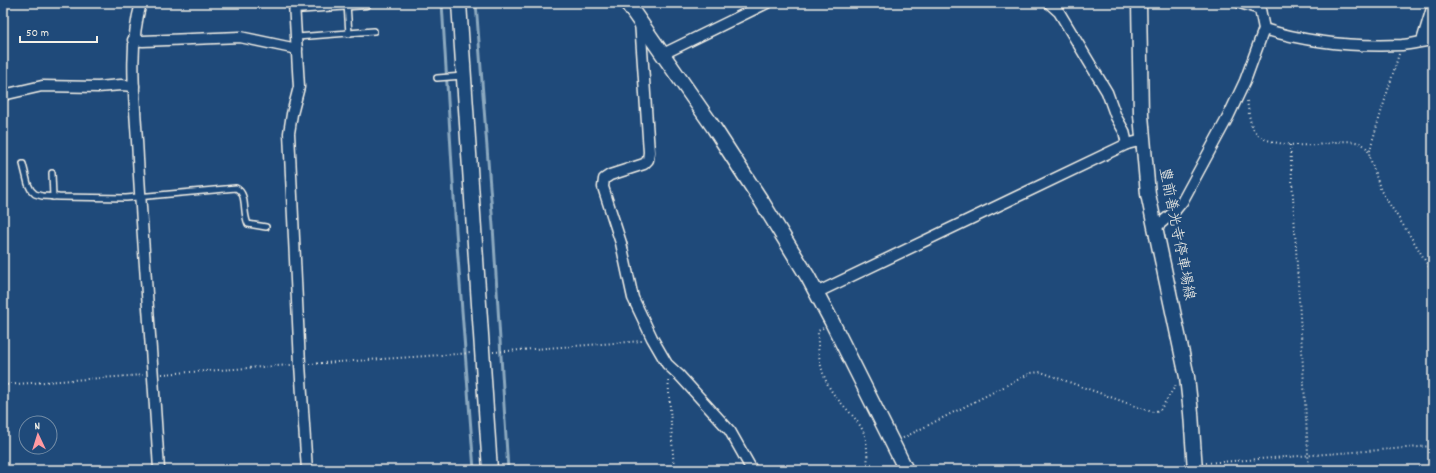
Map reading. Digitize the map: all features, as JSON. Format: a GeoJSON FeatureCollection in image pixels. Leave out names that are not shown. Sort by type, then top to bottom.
{"type":"FeatureCollection","features":[{"type":"Feature","properties":{"kind":"street"},"geometry":{"type":"LineString","coordinates":[[141,3],[133,40],[134,86],[159,470]]}},
{"type":"Feature","properties":{"kind":"street"},"geometry":{"type":"LineString","coordinates":[[307,470],[300,364],[289,133],[299,87],[294,5],[366,3]]}},
{"type":"Feature","properties":{"kind":"street"},"geometry":{"type":"LineString","coordinates":[[459,3],[458,77],[490,470]]}},
{"type":"Feature","properties":{"kind":"street"},"geometry":{"type":"LineString","coordinates":[[627,3],[762,202],[808,277],[906,470]]}},
{"type":"Feature","properties":{"kind":"street"},"geometry":{"type":"LineString","coordinates":[[663,54],[767,3]]}},
{"type":"Feature","properties":{"kind":"street"},"geometry":{"type":"LineString","coordinates":[[1049,3],[1059,12],[1107,92],[1116,117],[1124,131],[1127,144]]}},
{"type":"Feature","properties":{"kind":"street","name":"豊前善光寺停車場線"},"geometry":{"type":"LineString","coordinates":[[1139,3],[1141,115],[1147,187],[1154,229],[1173,308],[1187,378],[1195,467]]}},
{"type":"Feature","properties":{"kind":"street"},"geometry":{"type":"LineString","coordinates":[[1154,229],[1174,212],[1182,202],[1241,91],[1264,29],[1260,6],[1240,3]]}},
{"type":"Feature","properties":{"kind":"street"},"geometry":{"type":"LineString","coordinates":[[1422,42],[1433,5]]}},
{"type":"Feature","properties":{"kind":"street"},"geometry":{"type":"LineString","coordinates":[[640,21],[649,152],[648,160],[644,164],[610,175],[604,179],[603,187],[621,243],[633,298],[652,338],[667,364],[730,430],[752,470]]}},
{"type":"Feature","properties":{"kind":"street"},"geometry":{"type":"LineString","coordinates":[[1264,29],[1282,34],[1331,43],[1402,45],[1433,40]]}},
{"type":"Feature","properties":{"kind":"street"},"geometry":{"type":"LineString","coordinates":[[133,40],[144,42],[240,37],[297,49]]}},
{"type":"Feature","properties":{"kind":"street"},"geometry":{"type":"LineString","coordinates":[[3,95],[42,86],[134,86]]}},
{"type":"Feature","properties":{"kind":"street"},"geometry":{"type":"LineString","coordinates":[[816,293],[1127,144],[1143,140]]}},
{"type":"Feature","properties":{"kind":"lane"},"geometry":{"type":"LineString","coordinates":[[347,4],[350,34]]}},
{"type":"Feature","properties":{"kind":"lane"},"geometry":{"type":"LineString","coordinates":[[297,37],[374,31]]}},
{"type":"Feature","properties":{"kind":"lane"},"geometry":{"type":"LineString","coordinates":[[438,78],[458,77]]}},
{"type":"Feature","properties":{"kind":"lane"},"geometry":{"type":"LineString","coordinates":[[23,164],[31,190],[42,196],[126,198],[236,188],[241,191],[243,195],[245,218],[248,224],[266,227]]}},
{"type":"Feature","properties":{"kind":"lane"},"geometry":{"type":"LineString","coordinates":[[52,173],[53,197]]}},
{"type":"Feature","properties":{"kind":"path"},"geometry":{"type":"LineString","coordinates":[[1369,155],[1402,45]]}},
{"type":"Feature","properties":{"kind":"path"},"geometry":{"type":"LineString","coordinates":[[1241,91],[1246,97],[1252,126],[1256,133],[1265,139],[1290,145],[1318,145],[1352,141],[1364,146],[1368,150],[1381,192],[1433,274]]}},
{"type":"Feature","properties":{"kind":"path"},"geometry":{"type":"LineString","coordinates":[[1290,145],[1309,470]]}},
{"type":"Feature","properties":{"kind":"path"},"geometry":{"type":"LineString","coordinates":[[832,322],[818,331],[817,348],[822,372],[828,385],[864,432],[868,470]]}},
{"type":"Feature","properties":{"kind":"path"},"geometry":{"type":"LineString","coordinates":[[495,352],[644,341],[652,338]]}},
{"type":"Feature","properties":{"kind":"path"},"geometry":{"type":"LineString","coordinates":[[3,385],[471,353]]}},
{"type":"Feature","properties":{"kind":"path"},"geometry":{"type":"LineString","coordinates":[[667,364],[674,470]]}},
{"type":"Feature","properties":{"kind":"path"},"geometry":{"type":"LineString","coordinates":[[893,443],[1031,373],[1041,372],[1152,412],[1160,410],[1174,386],[1187,378]]}},
{"type":"Feature","properties":{"kind":"path"},"geometry":{"type":"LineString","coordinates":[[1195,467],[1308,454],[1433,446]]}},
{"type":"Feature","properties":{"kind":"waterway"},"geometry":{"type":"LineString","coordinates":[[442,3],[456,231],[474,470]]}},
{"type":"Feature","properties":{"kind":"waterway"},"geometry":{"type":"LineString","coordinates":[[476,3],[493,226],[508,470]]}}]}
